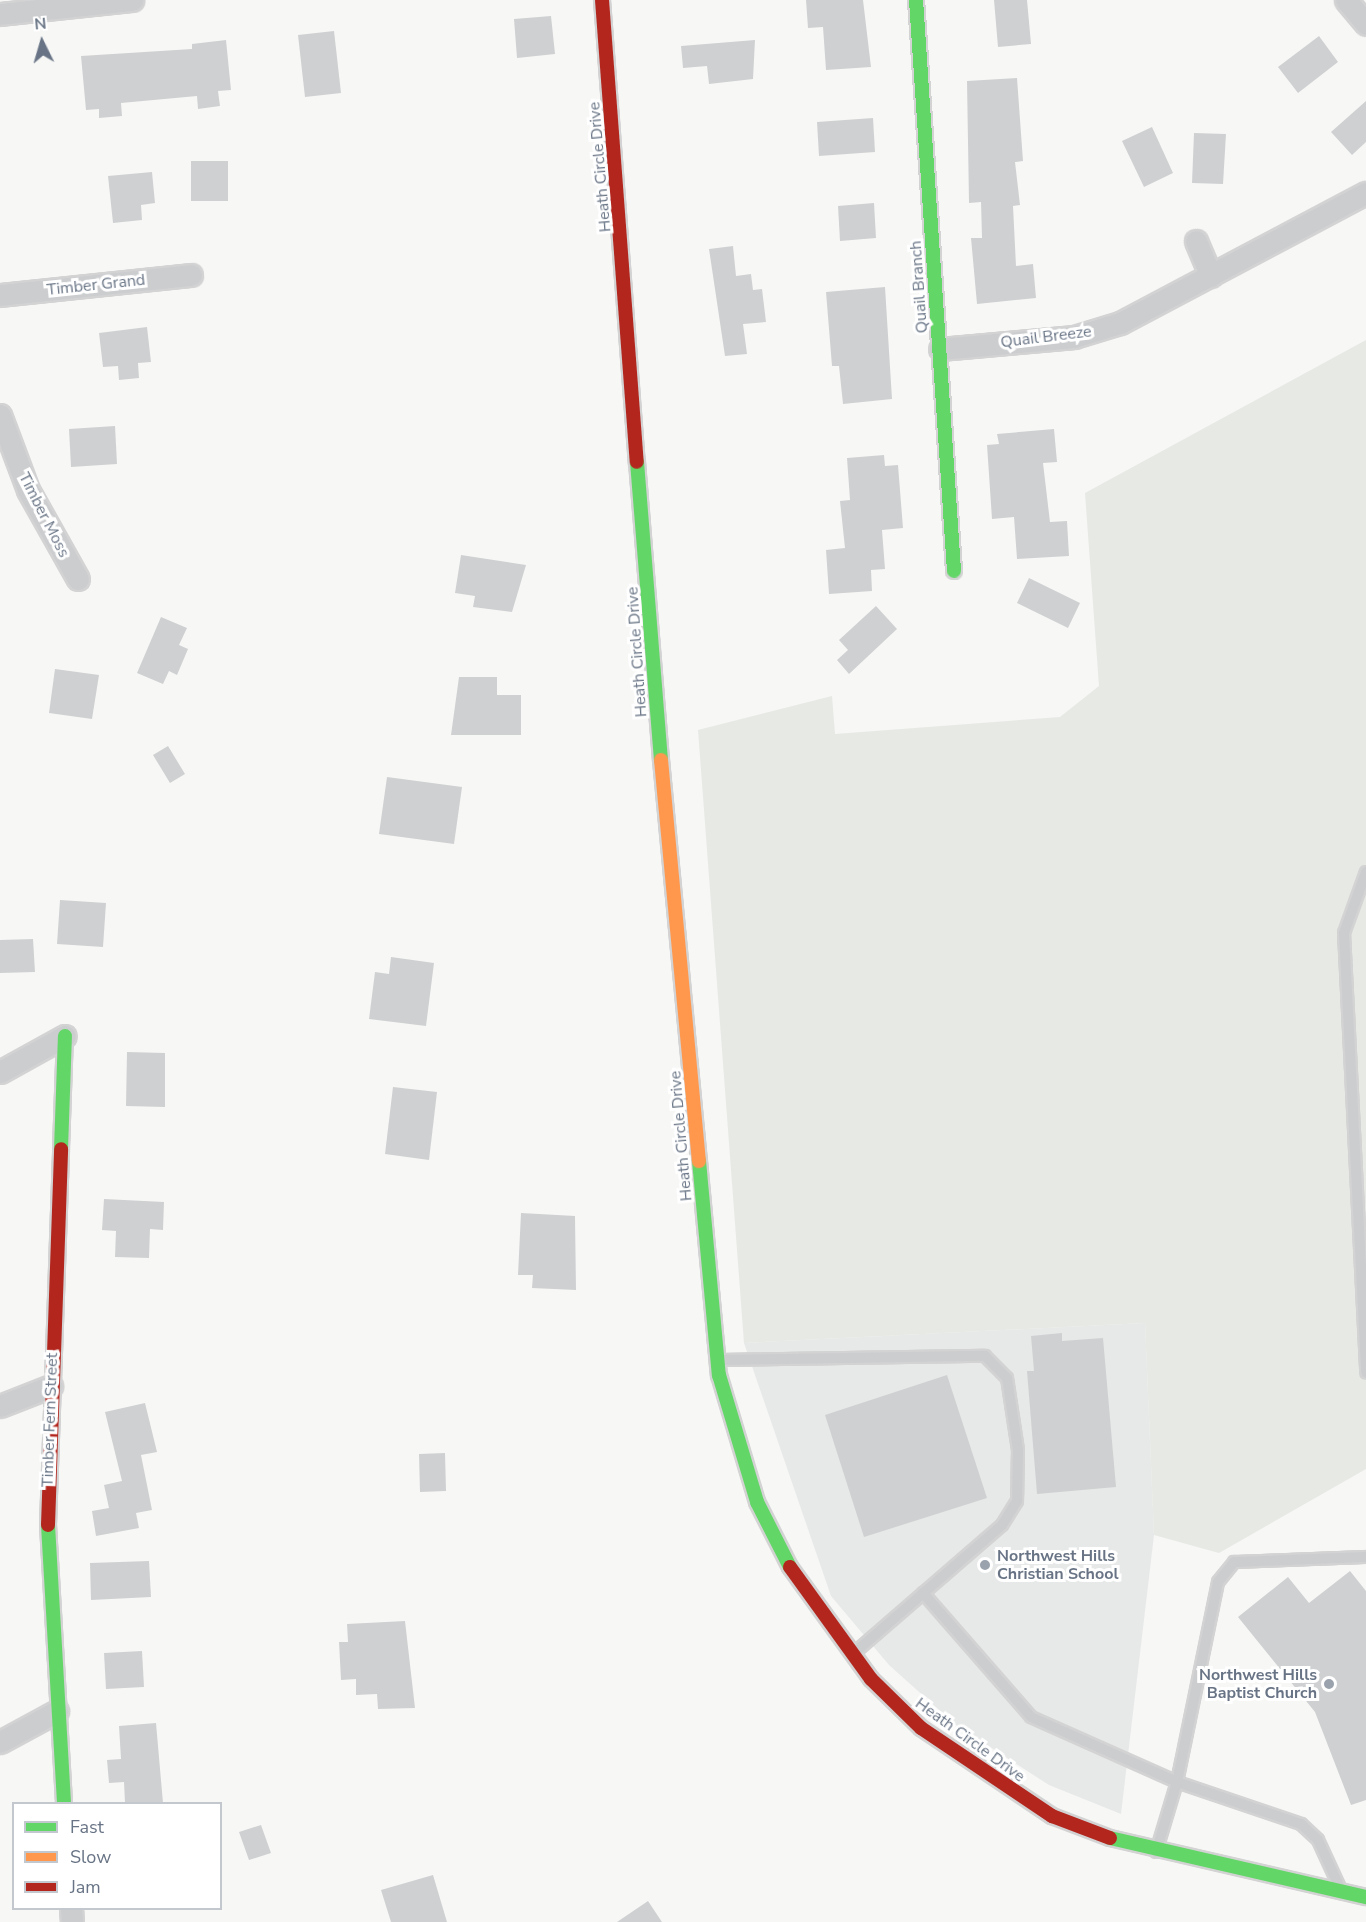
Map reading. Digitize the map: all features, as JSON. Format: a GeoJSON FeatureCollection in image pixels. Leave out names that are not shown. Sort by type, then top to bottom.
{"type":"FeatureCollection","features":[{"type":"Feature","properties":{"kind":"street"},"geometry":{"type":"LineString","coordinates":[[0,14],[132,0]]}},
{"type":"Feature","properties":{"kind":"street","name":"Heath Circle Drive"},"geometry":{"type":"LineString","coordinates":[[602,0],[657,717],[718,1360],[757,1502],[797,1580],[852,1656],[921,1728],[984,1774],[1052,1816],[1156,1852],[1366,1897]]}},
{"type":"Feature","properties":{"kind":"street","name":"Quail Branch"},"geometry":{"type":"LineString","coordinates":[[916,0],[954,571]]}},
{"type":"Feature","properties":{"kind":"street"},"geometry":{"type":"LineString","coordinates":[[1346,0],[1366,24]]}},
{"type":"Feature","properties":{"kind":"street","name":"Quail Breeze"},"geometry":{"type":"LineString","coordinates":[[940,349],[1097,331],[1211,276],[1366,193]]}},
{"type":"Feature","properties":{"kind":"street"},"geometry":{"type":"LineString","coordinates":[[1196,241],[1211,276]]}},
{"type":"Feature","properties":{"kind":"street","name":"Timber Grand"},"geometry":{"type":"LineString","coordinates":[[0,295],[191,275]]}},
{"type":"Feature","properties":{"kind":"street","name":"Timber Moss"},"geometry":{"type":"LineString","coordinates":[[0,416],[28,490],[78,579]]}},
{"type":"Feature","properties":{"kind":"street"},"geometry":{"type":"LineString","coordinates":[[0,1072],[65,1036]]}},
{"type":"Feature","properties":{"kind":"street","name":"Timber Fern Street"},"geometry":{"type":"LineString","coordinates":[[64,1802],[48,1529],[51,1386],[65,1036]]}},
{"type":"Feature","properties":{"kind":"street"},"geometry":{"type":"LineString","coordinates":[[0,1406],[51,1386]]}},
{"type":"Feature","properties":{"kind":"street"},"geometry":{"type":"LineString","coordinates":[[0,1742],[57,1711]]}},
{"type":"Feature","properties":{"kind":"lane"},"geometry":{"type":"LineString","coordinates":[[1366,872],[1344,933],[1366,1372]]}},
{"type":"Feature","properties":{"kind":"lane"},"geometry":{"type":"LineString","coordinates":[[718,1360],[985,1356],[1007,1378],[1018,1450],[1017,1501],[1002,1525],[852,1656]]}},
{"type":"Feature","properties":{"kind":"lane"},"geometry":{"type":"LineString","coordinates":[[1156,1852],[1177,1782],[1218,1582],[1234,1562],[1366,1557]]}},
{"type":"Feature","properties":{"kind":"lane"},"geometry":{"type":"LineString","coordinates":[[923,1593],[1031,1717],[1177,1782],[1301,1824],[1318,1840],[1342,1892]]}},
{"type":"Feature","properties":{"kind":"shaded area"},"geometry":{"type":"Polygon","coordinates":[[[1366,340],[1366,1469],[1219,1553],[1154,1535],[1145,1323],[744,1343],[698,730],[832,696],[835,734],[1060,717],[1099,686],[1085,493],[1366,340]]]}},
{"type":"Feature","properties":{"kind":"shaded area","name":"Northwest Hills Christian School"},"geometry":{"type":"Polygon","coordinates":[[[1145,1323],[1154,1535],[1121,1814],[1049,1785],[957,1726],[889,1665],[831,1596],[744,1343],[1145,1323]]]}},
{"type":"Feature","properties":{"kind":"building"},"geometry":{"type":"Polygon","coordinates":[[[806,0],[863,0],[871,67],[826,70],[823,27],[808,28],[806,0]]]}},
{"type":"Feature","properties":{"kind":"building"},"geometry":{"type":"Polygon","coordinates":[[[994,0],[1027,0],[1031,44],[998,47],[994,0]]]}},
{"type":"Feature","properties":{"kind":"building"},"geometry":{"type":"Polygon","coordinates":[[[551,16],[555,54],[517,58],[514,19],[551,16]]]}},
{"type":"Feature","properties":{"kind":"building"},"geometry":{"type":"Polygon","coordinates":[[[334,31],[341,93],[305,97],[298,35],[334,31]]]}},
{"type":"Feature","properties":{"kind":"building"},"geometry":{"type":"Polygon","coordinates":[[[1319,36],[1338,62],[1298,93],[1278,67],[1319,36]]]}},
{"type":"Feature","properties":{"kind":"building"},"geometry":{"type":"Polygon","coordinates":[[[226,40],[231,90],[218,91],[220,106],[198,109],[197,96],[121,103],[122,116],[99,118],[99,109],[86,110],[81,56],[192,49],[192,44],[226,40]]]}},
{"type":"Feature","properties":{"kind":"building"},"geometry":{"type":"Polygon","coordinates":[[[755,40],[753,79],[709,84],[707,66],[683,68],[681,46],[755,40]]]}},
{"type":"Feature","properties":{"kind":"building"},"geometry":{"type":"Polygon","coordinates":[[[1017,78],[1023,161],[1015,162],[1020,205],[1013,206],[1016,266],[1033,264],[1036,298],[977,304],[971,238],[982,238],[981,202],[969,203],[967,81],[1017,78]]]}},
{"type":"Feature","properties":{"kind":"building"},"geometry":{"type":"Polygon","coordinates":[[[1366,101],[1366,142],[1352,155],[1331,132],[1366,101]]]}},
{"type":"Feature","properties":{"kind":"building"},"geometry":{"type":"Polygon","coordinates":[[[873,118],[875,152],[819,156],[817,122],[873,118]]]}},
{"type":"Feature","properties":{"kind":"building"},"geometry":{"type":"Polygon","coordinates":[[[1152,127],[1173,173],[1144,187],[1122,141],[1152,127]]]}},
{"type":"Feature","properties":{"kind":"building"},"geometry":{"type":"Polygon","coordinates":[[[1194,133],[1226,134],[1223,184],[1192,183],[1194,133]]]}},
{"type":"Feature","properties":{"kind":"building"},"geometry":{"type":"Polygon","coordinates":[[[191,161],[228,161],[228,201],[191,201],[191,161]]]}},
{"type":"Feature","properties":{"kind":"building"},"geometry":{"type":"Polygon","coordinates":[[[152,172],[155,203],[141,205],[142,220],[113,223],[108,176],[152,172]]]}},
{"type":"Feature","properties":{"kind":"building"},"geometry":{"type":"Polygon","coordinates":[[[874,203],[876,238],[840,241],[838,206],[874,203]]]}},
{"type":"Feature","properties":{"kind":"building"},"geometry":{"type":"Polygon","coordinates":[[[733,246],[736,276],[751,274],[753,290],[762,289],[766,322],[743,324],[747,354],[725,356],[709,249],[733,246]]]}},
{"type":"Feature","properties":{"kind":"building"},"geometry":{"type":"Polygon","coordinates":[[[885,287],[892,399],[843,404],[839,366],[832,366],[826,292],[885,287]]]}},
{"type":"Feature","properties":{"kind":"building"},"geometry":{"type":"Polygon","coordinates":[[[147,327],[151,362],[138,363],[139,378],[119,380],[118,366],[103,367],[99,333],[147,327]]]}},
{"type":"Feature","properties":{"kind":"building"},"geometry":{"type":"Polygon","coordinates":[[[115,426],[117,464],[71,467],[69,429],[115,426]]]}},
{"type":"Feature","properties":{"kind":"building"},"geometry":{"type":"Polygon","coordinates":[[[1054,429],[1057,462],[1043,463],[1050,522],[1067,521],[1069,556],[1017,559],[1014,517],[992,519],[987,445],[999,444],[997,434],[1054,429]]]}},
{"type":"Feature","properties":{"kind":"building"},"geometry":{"type":"Polygon","coordinates":[[[884,455],[885,466],[898,465],[903,528],[882,530],[885,569],[871,570],[872,591],[829,594],[826,550],[845,548],[840,501],[850,500],[847,458],[884,455]]]}},
{"type":"Feature","properties":{"kind":"building"},"geometry":{"type":"Polygon","coordinates":[[[461,555],[526,565],[512,612],[473,607],[475,596],[455,593],[461,555]]]}},
{"type":"Feature","properties":{"kind":"building"},"geometry":{"type":"Polygon","coordinates":[[[1029,578],[1080,603],[1068,628],[1017,603],[1029,578]]]}},
{"type":"Feature","properties":{"kind":"building"},"geometry":{"type":"Polygon","coordinates":[[[876,606],[897,629],[849,674],[837,660],[848,650],[839,640],[876,606]]]}},
{"type":"Feature","properties":{"kind":"building"},"geometry":{"type":"Polygon","coordinates":[[[161,617],[187,628],[179,645],[188,649],[177,675],[169,671],[163,684],[137,673],[161,617]]]}},
{"type":"Feature","properties":{"kind":"building"},"geometry":{"type":"Polygon","coordinates":[[[55,669],[99,675],[92,719],[49,713],[55,669]]]}},
{"type":"Feature","properties":{"kind":"building"},"geometry":{"type":"Polygon","coordinates":[[[459,677],[497,677],[497,695],[521,695],[521,735],[451,735],[459,677]]]}},
{"type":"Feature","properties":{"kind":"building"},"geometry":{"type":"Polygon","coordinates":[[[168,746],[185,774],[170,783],[153,755],[168,746]]]}},
{"type":"Feature","properties":{"kind":"building"},"geometry":{"type":"Polygon","coordinates":[[[387,777],[462,787],[454,844],[379,834],[387,777]]]}},
{"type":"Feature","properties":{"kind":"building"},"geometry":{"type":"Polygon","coordinates":[[[60,900],[106,903],[103,947],[57,944],[60,900]]]}},
{"type":"Feature","properties":{"kind":"building"},"geometry":{"type":"Polygon","coordinates":[[[33,939],[35,972],[0,973],[0,940],[33,939]]]}},
{"type":"Feature","properties":{"kind":"building"},"geometry":{"type":"Polygon","coordinates":[[[391,957],[434,963],[426,1026],[369,1019],[375,972],[389,974],[391,957]]]}},
{"type":"Feature","properties":{"kind":"building"},"geometry":{"type":"Polygon","coordinates":[[[127,1052],[165,1053],[165,1107],[126,1106],[127,1052]]]}},
{"type":"Feature","properties":{"kind":"building"},"geometry":{"type":"Polygon","coordinates":[[[393,1087],[437,1092],[429,1160],[385,1154],[393,1087]]]}},
{"type":"Feature","properties":{"kind":"building"},"geometry":{"type":"Polygon","coordinates":[[[104,1199],[164,1202],[163,1230],[150,1229],[149,1258],[115,1257],[116,1231],[102,1230],[104,1199]]]}},
{"type":"Feature","properties":{"kind":"building"},"geometry":{"type":"Polygon","coordinates":[[[521,1213],[575,1216],[576,1290],[532,1288],[533,1275],[518,1275],[521,1213]]]}},
{"type":"Feature","properties":{"kind":"building"},"geometry":{"type":"Polygon","coordinates":[[[1062,1333],[1062,1341],[1103,1338],[1116,1487],[1037,1494],[1027,1371],[1034,1371],[1031,1336],[1062,1333]]]}},
{"type":"Feature","properties":{"kind":"building"},"geometry":{"type":"Polygon","coordinates":[[[947,1375],[987,1498],[864,1537],[825,1415],[947,1375]]]}},
{"type":"Feature","properties":{"kind":"building"},"geometry":{"type":"Polygon","coordinates":[[[145,1403],[157,1452],[141,1455],[152,1510],[136,1513],[139,1528],[96,1536],[92,1511],[109,1508],[104,1485],[122,1481],[105,1412],[145,1403]]]}},
{"type":"Feature","properties":{"kind":"building"},"geometry":{"type":"Polygon","coordinates":[[[445,1453],[446,1491],[420,1492],[419,1454],[445,1453]]]}},
{"type":"Feature","properties":{"kind":"building"},"geometry":{"type":"Polygon","coordinates":[[[149,1561],[151,1597],[91,1600],[90,1563],[149,1561]]]}},
{"type":"Feature","properties":{"kind":"building","name":"Northwest Hills Baptist Church"},"geometry":{"type":"Polygon","coordinates":[[[1350,1571],[1366,1591],[1366,1800],[1351,1805],[1315,1712],[1238,1617],[1288,1577],[1309,1603],[1350,1571]]]}},
{"type":"Feature","properties":{"kind":"building"},"geometry":{"type":"Polygon","coordinates":[[[405,1621],[415,1708],[378,1709],[377,1694],[356,1695],[356,1679],[341,1680],[339,1642],[348,1642],[347,1624],[405,1621]]]}},
{"type":"Feature","properties":{"kind":"building"},"geometry":{"type":"Polygon","coordinates":[[[142,1651],[144,1687],[106,1689],[104,1653],[142,1651]]]}},
{"type":"Feature","properties":{"kind":"building"},"geometry":{"type":"Polygon","coordinates":[[[156,1723],[163,1802],[125,1802],[124,1782],[109,1783],[107,1760],[121,1759],[119,1726],[156,1723]]]}},
{"type":"Feature","properties":{"kind":"building"},"geometry":{"type":"Polygon","coordinates":[[[261,1825],[271,1853],[249,1860],[239,1832],[261,1825]]]}},
{"type":"Feature","properties":{"kind":"building"},"geometry":{"type":"Polygon","coordinates":[[[433,1875],[447,1922],[391,1922],[381,1890],[433,1875]]]}},
{"type":"Feature","properties":{"kind":"building"},"geometry":{"type":"Polygon","coordinates":[[[648,1901],[662,1922],[617,1922],[648,1901]]]}},
{"type":"Feature","properties":{"kind":"traffic: fast"},"geometry":{"type":"LineString","coordinates":[[916,0],[954,571]]}},
{"type":"Feature","properties":{"kind":"traffic: fast"},"geometry":{"type":"LineString","coordinates":[[637,462],[661,760]]}},
{"type":"Feature","properties":{"kind":"traffic: fast"},"geometry":{"type":"LineString","coordinates":[[61,1149],[65,1036]]}},
{"type":"Feature","properties":{"kind":"traffic: fast"},"geometry":{"type":"LineString","coordinates":[[699,1161],[719,1375],[757,1502],[790,1567]]}},
{"type":"Feature","properties":{"kind":"traffic: fast"},"geometry":{"type":"LineString","coordinates":[[48,1525],[64,1802]]}},
{"type":"Feature","properties":{"kind":"traffic: fast"},"geometry":{"type":"LineString","coordinates":[[1110,1838],[1366,1897]]}},
{"type":"Feature","properties":{"kind":"traffic: slow"},"geometry":{"type":"LineString","coordinates":[[661,760],[699,1161]]}},
{"type":"Feature","properties":{"kind":"traffic: jam"},"geometry":{"type":"LineString","coordinates":[[602,0],[637,462]]}},
{"type":"Feature","properties":{"kind":"traffic: jam"},"geometry":{"type":"LineString","coordinates":[[48,1525],[61,1149]]}},
{"type":"Feature","properties":{"kind":"traffic: jam"},"geometry":{"type":"LineString","coordinates":[[790,1567],[871,1679],[921,1728],[1052,1816],[1110,1838]]}},
{"type":"Feature","properties":{"kind":"place","name":"Northwest Hills Christian School"},"geometry":{"type":"Point","coordinates":[985,1565]}},
{"type":"Feature","properties":{"kind":"place","name":"Northwest Hills Baptist Church"},"geometry":{"type":"Point","coordinates":[1329,1684]}}]}
